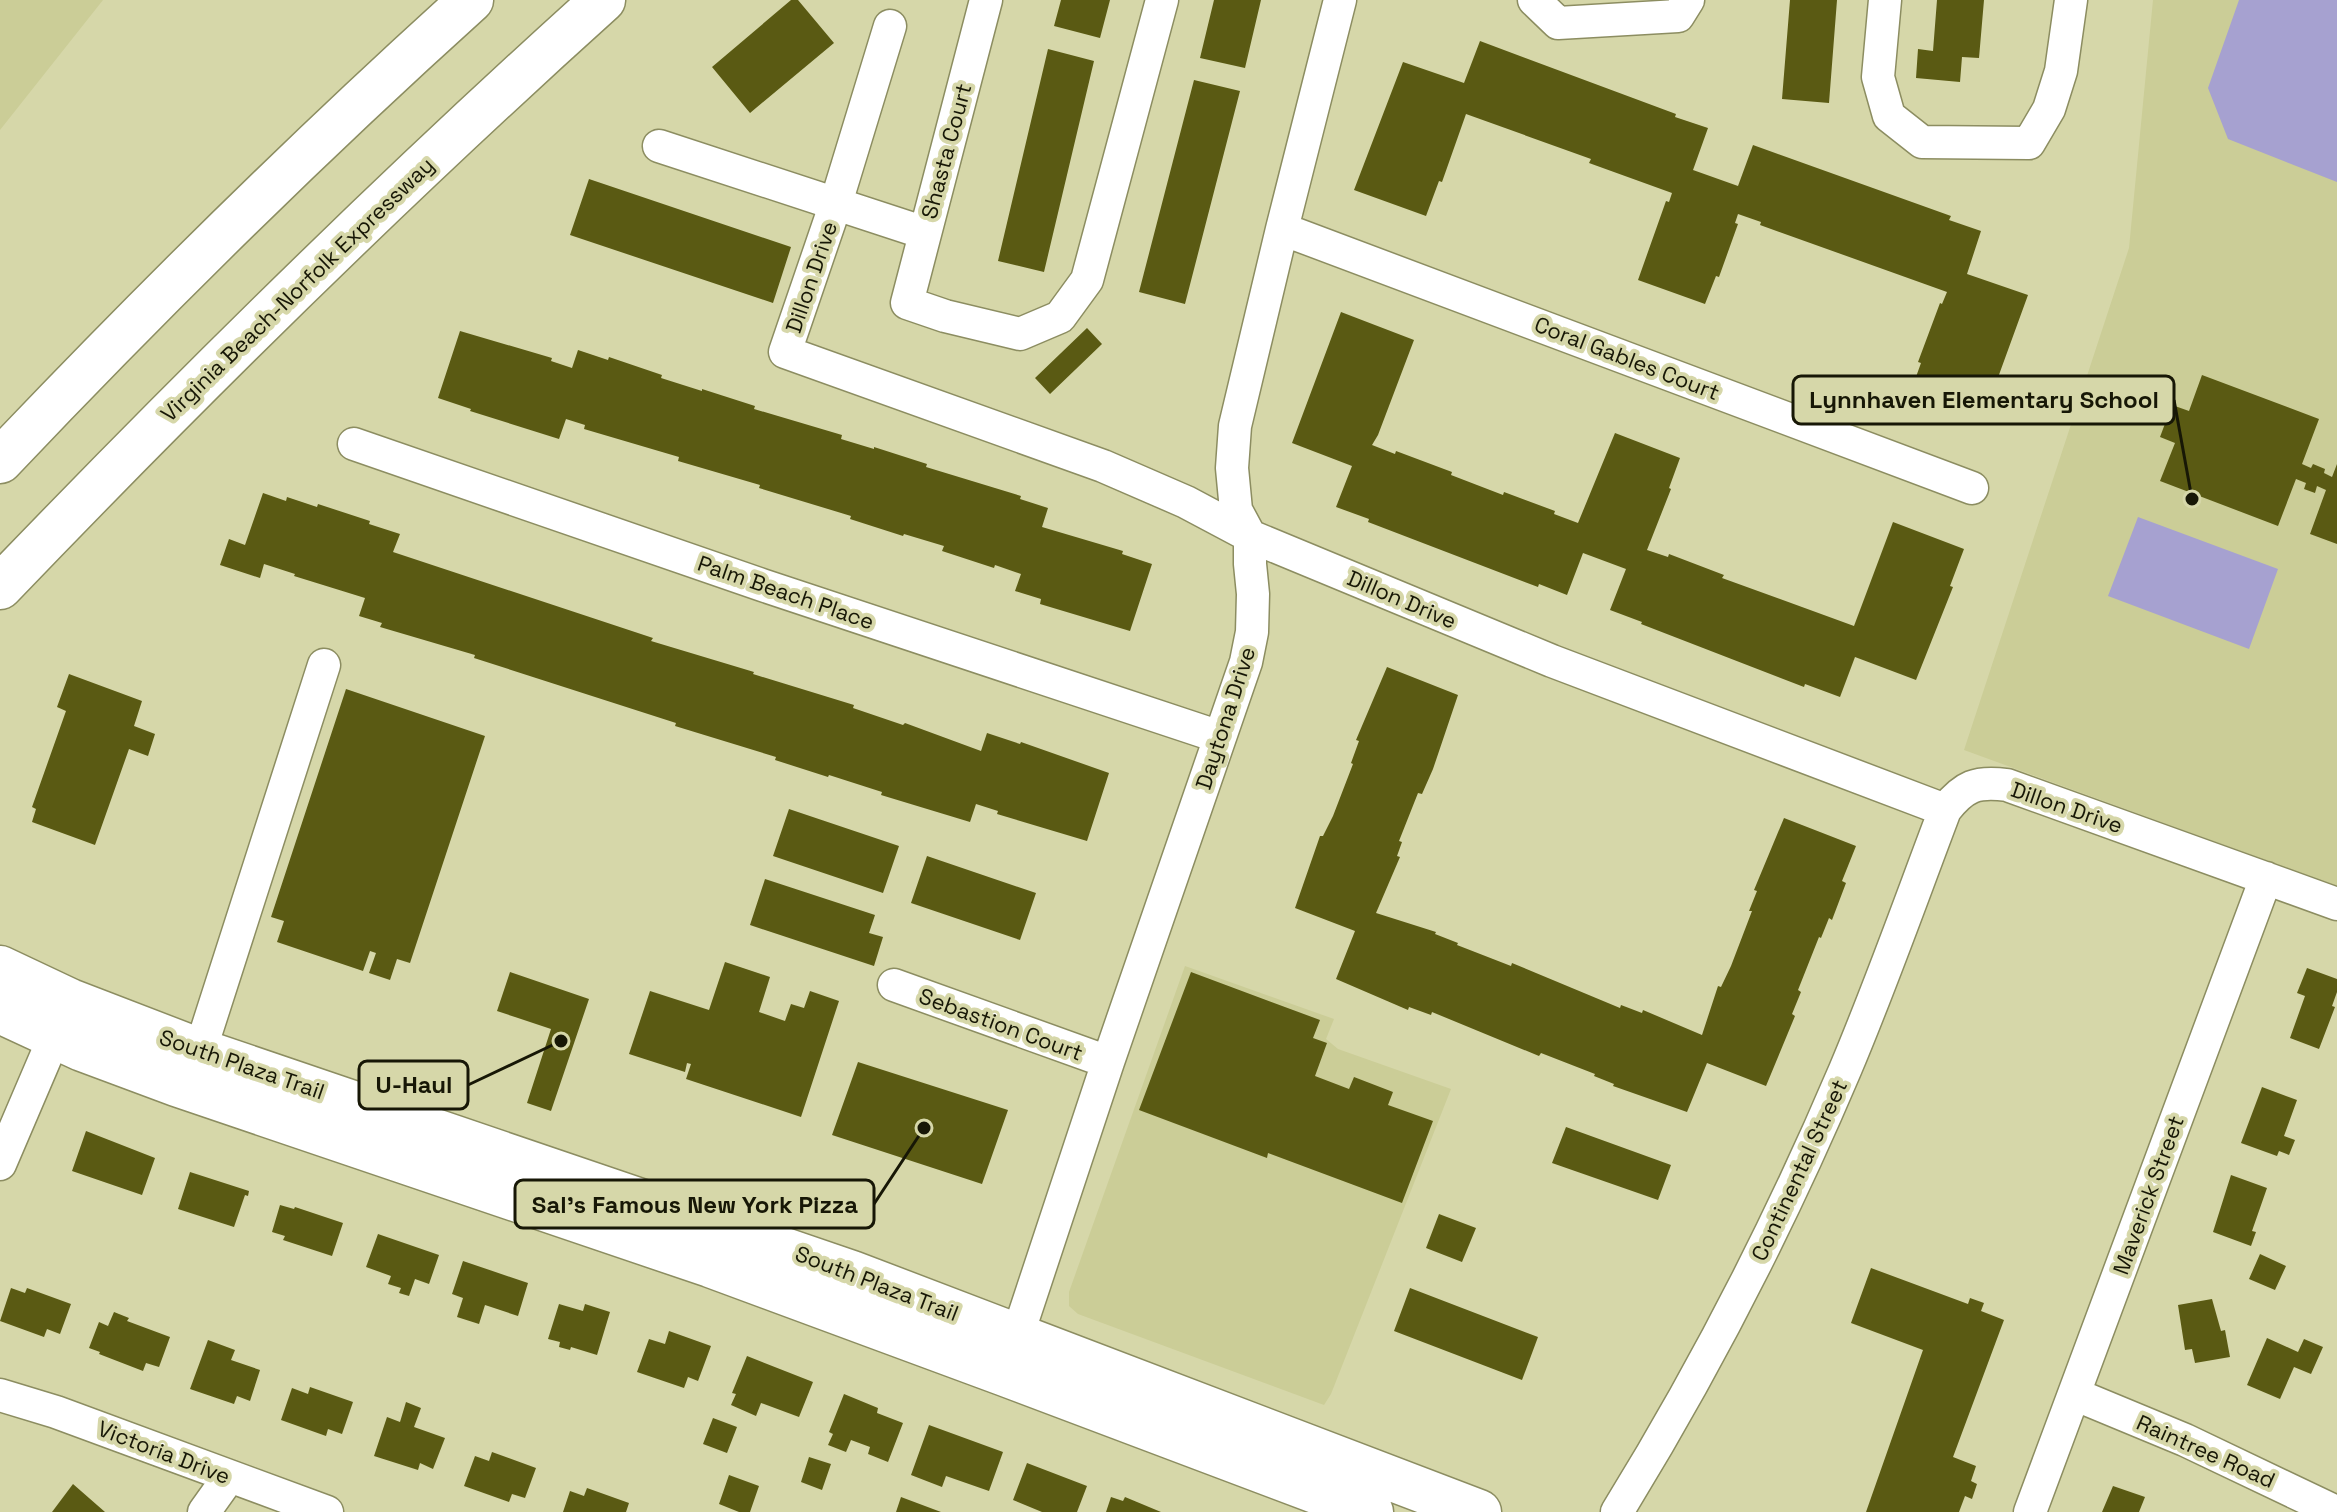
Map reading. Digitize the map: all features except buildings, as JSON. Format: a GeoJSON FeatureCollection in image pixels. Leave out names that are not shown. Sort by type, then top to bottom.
{"type":"FeatureCollection","features":[{"type":"Feature","properties":{"kind":"main road"},"geometry":{"type":"LineString","coordinates":[[0,461],[100,356],[391,73],[471,0]]}},
{"type":"Feature","properties":{"kind":"main road","name":"Virginia Beach-Norfolk Expressway"},"geometry":{"type":"LineString","coordinates":[[0,587],[325,259],[603,0]]}},
{"type":"Feature","properties":{"kind":"main road","name":"South Plaza Trail"},"geometry":{"type":"LineString","coordinates":[[0,968],[62,1019],[176,1084],[710,1265],[1012,1355],[1479,1512]]}},
{"type":"Feature","properties":{"kind":"main road","name":"South Plaza Trail"},"geometry":{"type":"LineString","coordinates":[[0,1011],[62,1019],[200,1051],[755,1238],[1012,1355],[1371,1512]]}},
{"type":"Feature","properties":{"kind":"street","name":"Shasta Court"},"geometry":{"type":"LineString","coordinates":[[986,0],[907,303],[945,316],[1020,334],[1060,317],[1087,280],[1162,0]]}},
{"type":"Feature","properties":{"kind":"street","name":"Daytona Drive"},"geometry":{"type":"LineString","coordinates":[[1012,1355],[1108,1062],[1246,662],[1252,632],[1253,594],[1250,536],[1236,510],[1232,468],[1235,426],[1340,0]]}},
{"type":"Feature","properties":{"kind":"street"},"geometry":{"type":"LineString","coordinates":[[1534,0],[1558,23],[1683,8]]}},
{"type":"Feature","properties":{"kind":"street"},"geometry":{"type":"LineString","coordinates":[[1885,0],[1878,77],[1889,116],[1922,142],[2029,143],[2049,109],[2061,71],[2071,0]]}},
{"type":"Feature","properties":{"kind":"street","name":"Dillon Drive"},"geometry":{"type":"LineString","coordinates":[[890,26],[836,203],[785,352],[1103,466],[1186,502],[1250,536],[1552,661],[1945,810],[1957,795],[1973,785],[1988,782],[2007,785],[2337,904]]}},
{"type":"Feature","properties":{"kind":"street"},"geometry":{"type":"LineString","coordinates":[[659,146],[925,233]]}},
{"type":"Feature","properties":{"kind":"street","name":"Coral Gables Court"},"geometry":{"type":"LineString","coordinates":[[1282,229],[1972,488]]}},
{"type":"Feature","properties":{"kind":"street","name":"Palm Beach Place"},"geometry":{"type":"LineString","coordinates":[[354,444],[762,585],[1220,737]]}},
{"type":"Feature","properties":{"kind":"street"},"geometry":{"type":"LineString","coordinates":[[200,1051],[324,665]]}},
{"type":"Feature","properties":{"kind":"street","name":"Continental Street"},"geometry":{"type":"LineString","coordinates":[[1617,1512],[1666,1432],[1752,1272],[1784,1205],[1844,1072],[1945,810]]}},
{"type":"Feature","properties":{"kind":"street","name":"Maverick Street"},"geometry":{"type":"LineString","coordinates":[[2030,1512],[2266,878]]}},
{"type":"Feature","properties":{"kind":"street","name":"Sebastion Court"},"geometry":{"type":"LineString","coordinates":[[894,985],[1108,1062]]}},
{"type":"Feature","properties":{"kind":"street"},"geometry":{"type":"LineString","coordinates":[[0,1164],[62,1019]]}},
{"type":"Feature","properties":{"kind":"street","name":"Raintree Road"},"geometry":{"type":"LineString","coordinates":[[2074,1394],[2185,1440],[2336,1512]]}},
{"type":"Feature","properties":{"kind":"street","name":"Victoria Drive"},"geometry":{"type":"LineString","coordinates":[[0,1395],[56,1412],[327,1512]]}},
{"type":"Feature","properties":{"kind":"street"},"geometry":{"type":"LineString","coordinates":[[204,1512],[229,1477]]}},
{"type":"Feature","properties":{"kind":"shaded area"},"geometry":{"type":"Polygon","coordinates":[[[0,0],[103,0],[0,130],[0,0]]]}},
{"type":"Feature","properties":{"kind":"shaded area"},"geometry":{"type":"Polygon","coordinates":[[[2153,0],[2337,0],[2337,886],[1964,750],[2129,248],[2153,0]]]}},
{"type":"Feature","properties":{"kind":"shaded area"},"geometry":{"type":"Polygon","coordinates":[[[2239,0],[2337,0],[2337,182],[2228,139],[2208,88],[2239,0]]]}},
{"type":"Feature","properties":{"kind":"shaded area"},"geometry":{"type":"Polygon","coordinates":[[[2138,517],[2278,569],[2249,649],[2108,596],[2138,517]]]}},
{"type":"Feature","properties":{"kind":"shaded area"},"geometry":{"type":"Polygon","coordinates":[[[1185,966],[1334,1019],[1326,1039],[1338,1049],[1451,1089],[1324,1405],[1078,1314],[1069,1306],[1069,1292],[1185,966]]]}},
{"type":"Feature","properties":{"kind":"place","name":"Lynnhaven Elementary School"},"geometry":{"type":"Point","coordinates":[2192,499]}},
{"type":"Feature","properties":{"kind":"place","name":"U-Haul"},"geometry":{"type":"Point","coordinates":[561,1041]}},
{"type":"Feature","properties":{"kind":"place","name":"Sal's Famous New York Pizza"},"geometry":{"type":"Point","coordinates":[924,1128]}}]}
